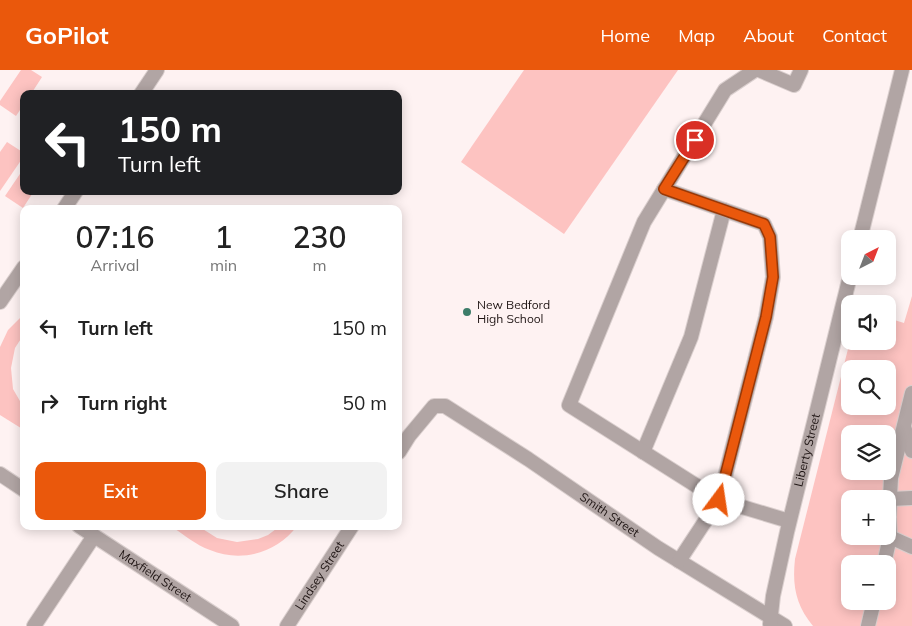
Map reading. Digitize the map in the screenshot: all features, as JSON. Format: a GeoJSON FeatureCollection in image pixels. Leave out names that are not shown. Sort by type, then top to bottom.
{"type":"FeatureCollection","features":[{"type":"Feature","properties":{"kind":"street"},"geometry":{"type":"LineString","coordinates":[[144,90],[157,70]]}},
{"type":"Feature","properties":{"kind":"street"},"geometry":{"type":"LineString","coordinates":[[755,70],[725,90],[644,222],[569,405],[719,500],[789,521]]}},
{"type":"Feature","properties":{"kind":"street"},"geometry":{"type":"LineString","coordinates":[[759,70],[794,85],[801,70]]}},
{"type":"Feature","properties":{"kind":"street"},"geometry":{"type":"LineString","coordinates":[[862,230],[902,70]]}},
{"type":"Feature","properties":{"kind":"street"},"geometry":{"type":"LineString","coordinates":[[664,189],[764,224],[770,237],[773,277],[766,317],[719,500],[679,561]]}},
{"type":"Feature","properties":{"kind":"street"},"geometry":{"type":"LineString","coordinates":[[643,452],[691,337],[724,210]]}},
{"type":"Feature","properties":{"kind":"street"},"geometry":{"type":"LineString","coordinates":[[0,302],[20,273]]}},
{"type":"Feature","properties":{"kind":"street","name":"Liberty Street"},"geometry":{"type":"LineString","coordinates":[[770,621],[777,576],[789,521],[848,285]]}},
{"type":"Feature","properties":{"kind":"street"},"geometry":{"type":"LineString","coordinates":[[890,490],[891,478],[912,393]]}},
{"type":"Feature","properties":{"kind":"street","name":"Smith Street"},"geometry":{"type":"LineString","coordinates":[[402,447],[434,406],[445,406],[770,621],[786,626]]}},
{"type":"Feature","properties":{"kind":"street"},"geometry":{"type":"LineString","coordinates":[[904,426],[912,451]]}},
{"type":"Feature","properties":{"kind":"street"},"geometry":{"type":"LineString","coordinates":[[0,474],[20,487]]}},
{"type":"Feature","properties":{"kind":"street"},"geometry":{"type":"LineString","coordinates":[[896,499],[912,498]]}},
{"type":"Feature","properties":{"kind":"street","name":"Maxfield Street"},"geometry":{"type":"LineString","coordinates":[[85,530],[232,626]]}},
{"type":"Feature","properties":{"kind":"street","name":"Lindsey Street"},"geometry":{"type":"LineString","coordinates":[[287,626],[349,530]]}},
{"type":"Feature","properties":{"kind":"street"},"geometry":{"type":"LineString","coordinates":[[34,626],[94,536]]}},
{"type":"Feature","properties":{"kind":"street"},"geometry":{"type":"LineString","coordinates":[[896,539],[912,546]]}},
{"type":"Feature","properties":{"kind":"street"},"geometry":{"type":"LineString","coordinates":[[868,626],[872,610]]}},
{"type":"Feature","properties":{"kind":"shaded area"},"geometry":{"type":"Polygon","coordinates":[[[21,70],[31,70],[42,77],[34,90],[20,90],[20,110],[16,116],[0,105],[0,101],[21,70]]]}},
{"type":"Feature","properties":{"kind":"shaded area"},"geometry":{"type":"Polygon","coordinates":[[[524,70],[678,70],[564,234],[461,162],[524,70]]]}},
{"type":"Feature","properties":{"kind":"shaded area"},"geometry":{"type":"Polygon","coordinates":[[[7,142],[20,150],[20,162],[0,191],[0,152],[7,142]]]}},
{"type":"Feature","properties":{"kind":"shaded area"},"geometry":{"type":"Polygon","coordinates":[[[20,174],[20,195],[31,195],[25,205],[20,206],[5,196],[20,174]]]}},
{"type":"Feature","properties":{"kind":"shaded area"},"geometry":{"type":"Polygon","coordinates":[[[912,296],[912,626],[813,626],[796,595],[794,578],[795,559],[841,377],[841,415],[896,415],[896,360],[845,360],[848,350],[896,350],[896,320],[904,323],[912,296]]]}},
{"type":"Feature","properties":{"kind":"shaded area"},"geometry":{"type":"Polygon","coordinates":[[[20,318],[20,340],[15,348],[11,368],[13,389],[20,401],[20,428],[0,415],[0,347],[8,330],[20,318]]]}},
{"type":"Feature","properties":{"kind":"shaded area"},"geometry":{"type":"Polygon","coordinates":[[[176,530],[204,530],[217,538],[237,542],[258,539],[275,530],[293,530],[269,549],[246,555],[222,554],[190,540],[176,530]]]}},
{"type":"Feature","properties":{"kind":"place","name":"New Bedford High School"},"geometry":{"type":"Point","coordinates":[467,312]}},
{"type":"Feature","properties":{"kind":"route"},"geometry":{"type":"LineString","coordinates":[[695,140],[664,189],[764,224],[770,237],[772,253],[773,277],[766,317],[719,500]]}}]}
